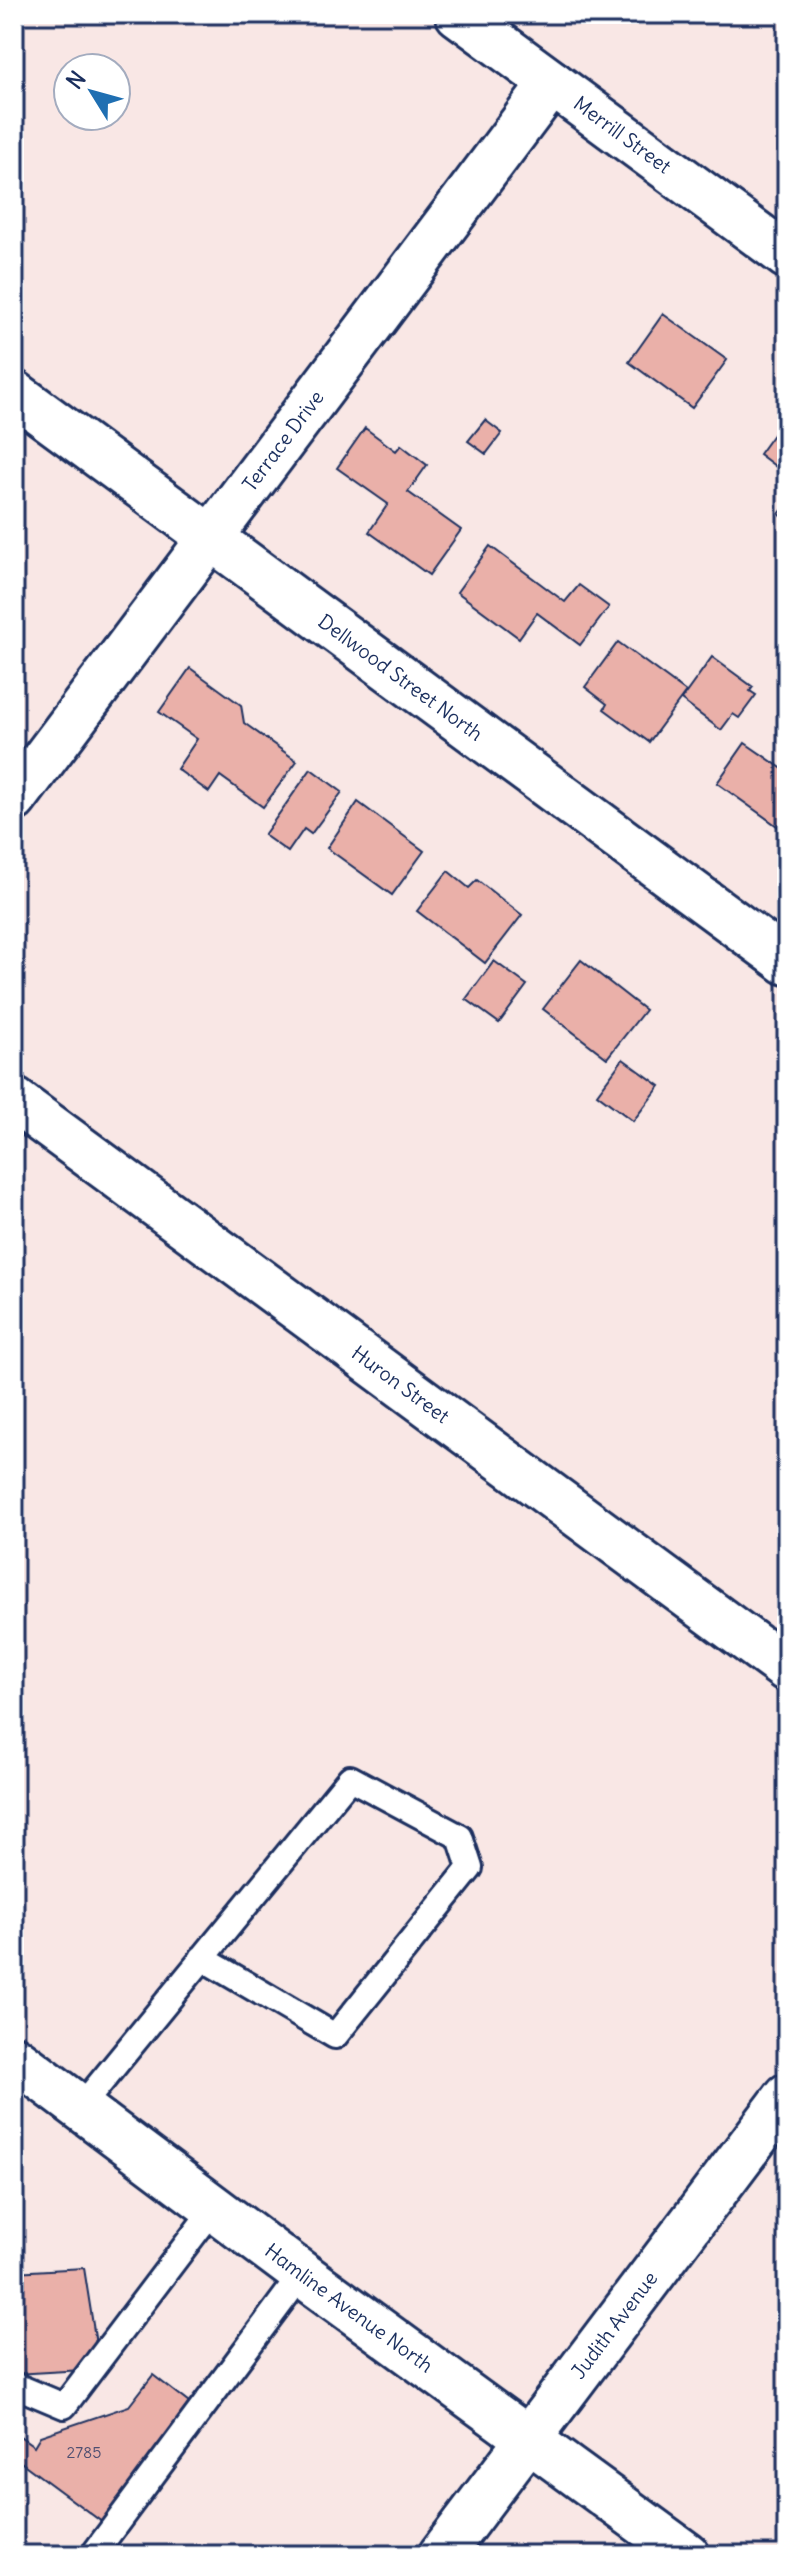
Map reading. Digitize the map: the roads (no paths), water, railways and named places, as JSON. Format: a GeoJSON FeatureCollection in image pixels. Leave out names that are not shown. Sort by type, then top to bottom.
{"type":"FeatureCollection","features":[{"type":"Feature","properties":{"kind":"street","name":"Merrill Street"},"geometry":{"type":"LineString","coordinates":[[458,14],[787,256]]}},
{"type":"Feature","properties":{"kind":"street","name":"Terrace Drive"},"geometry":{"type":"LineString","coordinates":[[14,799],[552,83]]}},
{"type":"Feature","properties":{"kind":"street","name":"Dellwood Street North"},"geometry":{"type":"LineString","coordinates":[[14,393],[787,962]]}},
{"type":"Feature","properties":{"kind":"street","name":"Huron Street"},"geometry":{"type":"LineString","coordinates":[[14,1100],[787,1669]]}},
{"type":"Feature","properties":{"kind":"street","name":"Hamline Avenue North"},"geometry":{"type":"LineString","coordinates":[[14,2058],[302,2274],[687,2555]]}},
{"type":"Feature","properties":{"kind":"street","name":"Judith Avenue"},"geometry":{"type":"LineString","coordinates":[[441,2555],[787,2096]]}},
{"type":"Feature","properties":{"kind":"lane"},"geometry":{"type":"LineString","coordinates":[[80,2108],[202,1958],[350,1778],[460,1837],[470,1868],[335,2036],[202,1958]]}},
{"type":"Feature","properties":{"kind":"lane"},"geometry":{"type":"LineString","coordinates":[[14,2385],[64,2406],[214,2208]]}},
{"type":"Feature","properties":{"kind":"lane"},"geometry":{"type":"LineString","coordinates":[[93,2555],[302,2274]]}}]}
